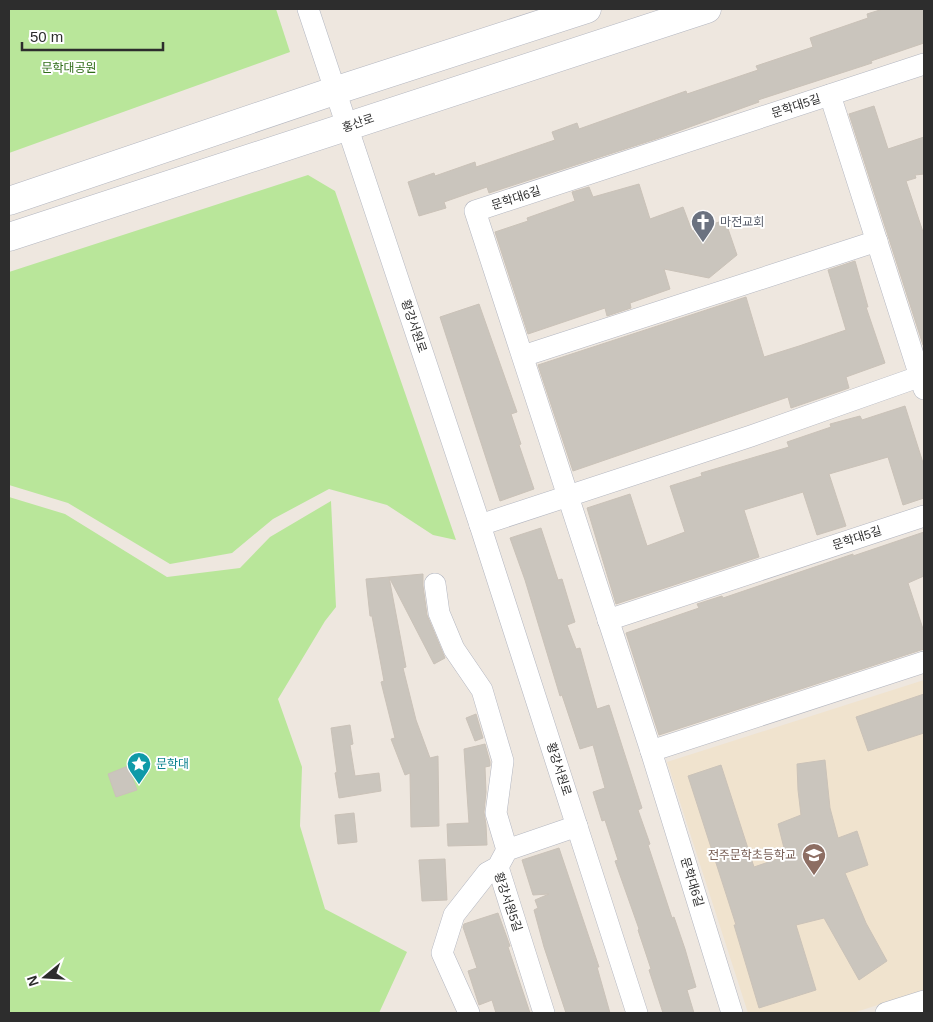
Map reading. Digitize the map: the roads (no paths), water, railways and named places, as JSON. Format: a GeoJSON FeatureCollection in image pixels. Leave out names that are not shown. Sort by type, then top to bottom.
{"type":"FeatureCollection","features":[{"type":"Feature","properties":{"kind":"street","name":"황강서원로"},"geometry":{"type":"LineString","coordinates":[[308,9],[480,525],[637,1013]]}},
{"type":"Feature","properties":{"kind":"street"},"geometry":{"type":"LineString","coordinates":[[9,200],[334,91],[588,9]]}},
{"type":"Feature","properties":{"kind":"street","name":"홍산로"},"geometry":{"type":"LineString","coordinates":[[9,236],[707,9]]}},
{"type":"Feature","properties":{"kind":"street"},"geometry":{"type":"LineString","coordinates":[[830,95],[924,64]]}},
{"type":"Feature","properties":{"kind":"street","name":"문학대5길"},"geometry":{"type":"LineString","coordinates":[[568,496],[923,380],[830,95],[646,155]]}},
{"type":"Feature","properties":{"kind":"street","name":"문학대6길"},"geometry":{"type":"LineString","coordinates":[[646,155],[475,211],[651,751],[732,1013]]}},
{"type":"Feature","properties":{"kind":"street"},"geometry":{"type":"LineString","coordinates":[[522,356],[877,240]]}},
{"type":"Feature","properties":{"kind":"street"},"geometry":{"type":"LineString","coordinates":[[480,525],[568,496]]}},
{"type":"Feature","properties":{"kind":"street","name":"문학대5길"},"geometry":{"type":"LineString","coordinates":[[608,620],[924,516]]}},
{"type":"Feature","properties":{"kind":"street"},"geometry":{"type":"LineString","coordinates":[[435,584],[438,613],[454,649],[482,690],[503,761],[496,813],[502,858],[577,826]]}},
{"type":"Feature","properties":{"kind":"street"},"geometry":{"type":"LineString","coordinates":[[651,751],[924,662]]}},
{"type":"Feature","properties":{"kind":"street","name":"황강서원5길"},"geometry":{"type":"LineString","coordinates":[[469,1013],[442,953],[454,915],[502,858]]}},
{"type":"Feature","properties":{"kind":"street","name":"황강서원5길"},"geometry":{"type":"LineString","coordinates":[[502,858],[544,1013]]}},
{"type":"Feature","properties":{"kind":"street"},"geometry":{"type":"LineString","coordinates":[[888,1013],[924,1001]]}},
{"type":"Feature","properties":{"kind":"place","name":"마전교회"},"geometry":{"type":"Point","coordinates":[703,243]}},
{"type":"Feature","properties":{"kind":"place","name":"문학대"},"geometry":{"type":"Point","coordinates":[139,785]}},
{"type":"Feature","properties":{"kind":"place","name":"전주문학초등학교"},"geometry":{"type":"Point","coordinates":[814,876]}},
{"type":"Feature","properties":{"kind":"park label","name":"문학대공원"},"geometry":{"type":"Point","coordinates":[69,68]}}]}
